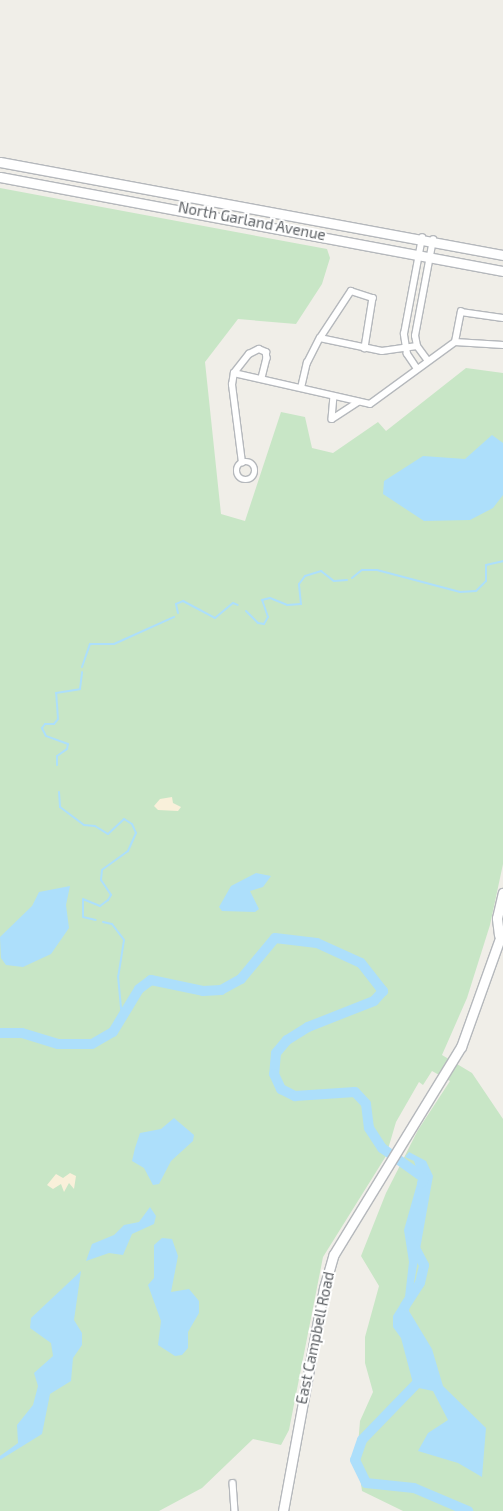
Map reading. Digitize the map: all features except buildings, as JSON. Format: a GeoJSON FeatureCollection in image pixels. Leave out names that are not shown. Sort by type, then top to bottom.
{"type":"FeatureCollection","features":[{"type":"Feature","properties":{"kind":"main road","name":"North Garland Avenue"},"geometry":{"type":"LineString","coordinates":[[0,162],[422,237],[503,255]]}},
{"type":"Feature","properties":{"kind":"main road","name":"North Garland Avenue"},"geometry":{"type":"LineString","coordinates":[[0,177],[503,270]]}},
{"type":"Feature","properties":{"kind":"main road","name":"East Campbell Road"},"geometry":{"type":"LineString","coordinates":[[283,1511],[286,1478],[329,1267],[349,1225],[411,1128],[468,1032],[502,933],[497,918],[503,894]]}},
{"type":"Feature","properties":{"kind":"street"},"geometry":{"type":"LineString","coordinates":[[417,369],[405,349],[404,334],[422,237]]}},
{"type":"Feature","properties":{"kind":"street"},"geometry":{"type":"LineString","coordinates":[[427,360],[417,346],[415,336],[433,240]]}},
{"type":"Feature","properties":{"kind":"street"},"geometry":{"type":"LineString","coordinates":[[301,388],[307,363],[348,293],[370,294],[373,302],[365,348]]}},
{"type":"Feature","properties":{"kind":"street"},"geometry":{"type":"LineString","coordinates":[[455,342],[461,312],[503,318]]}},
{"type":"Feature","properties":{"kind":"street"},"geometry":{"type":"LineString","coordinates":[[320,338],[365,348],[405,349],[417,346]]}},
{"type":"Feature","properties":{"kind":"street"},"geometry":{"type":"LineString","coordinates":[[234,373],[370,404],[427,360],[455,342],[503,345]]}},
{"type":"Feature","properties":{"kind":"street"},"geometry":{"type":"LineString","coordinates":[[242,464],[234,373],[249,354],[264,350],[267,358],[262,378]]}},
{"type":"Feature","properties":{"kind":"street"},"geometry":{"type":"LineString","coordinates":[[334,396],[332,419],[358,402]]}},
{"type":"Feature","properties":{"kind":"street"},"geometry":{"type":"LineString","coordinates":[[234,1483],[236,1511]]}},
{"type":"Feature","properties":{"kind":"green space"},"geometry":{"type":"Polygon","coordinates":[[[0,188],[327,249],[330,258],[322,284],[296,324],[238,319],[205,362],[221,514],[245,521],[281,412],[305,417],[312,448],[333,453],[378,422],[386,431],[466,368],[503,373],[503,864],[490,925],[467,998],[442,1055],[472,1073],[503,1119],[503,1511],[403,1511],[362,1491],[357,1457],[360,1421],[373,1392],[365,1363],[365,1337],[379,1286],[361,1256],[386,1193],[418,1130],[450,1081],[432,1071],[423,1085],[419,1082],[396,1122],[386,1156],[323,1257],[289,1430],[281,1445],[253,1439],[202,1488],[159,1511],[0,1511],[0,188]]]}},
{"type":"Feature","properties":{"kind":"sand"},"geometry":{"type":"Polygon","coordinates":[[[172,797],[173,803],[181,807],[178,811],[158,810],[154,806],[160,799],[172,797]]]}},
{"type":"Feature","properties":{"kind":"sand"},"geometry":{"type":"Polygon","coordinates":[[[70,1173],[76,1176],[74,1189],[69,1183],[64,1192],[61,1184],[53,1189],[47,1185],[56,1174],[63,1178],[70,1173]]]}},
{"type":"Feature","properties":{"kind":"water"},"geometry":{"type":"Polygon","coordinates":[[[492,435],[503,443],[503,495],[493,508],[470,520],[424,521],[383,494],[384,481],[423,456],[465,459],[492,435]]]}},
{"type":"Feature","properties":{"kind":"water"},"geometry":{"type":"Polygon","coordinates":[[[256,873],[271,876],[263,887],[250,891],[259,909],[255,912],[222,911],[219,907],[231,886],[256,873]]]}},
{"type":"Feature","properties":{"kind":"water"},"geometry":{"type":"Polygon","coordinates":[[[70,886],[66,905],[69,928],[51,954],[23,967],[6,965],[1,958],[0,937],[32,906],[39,892],[70,886]]]}},
{"type":"Feature","properties":{"kind":"water"},"geometry":{"type":"Polygon","coordinates":[[[174,1118],[194,1135],[193,1141],[171,1161],[159,1184],[153,1185],[144,1168],[132,1161],[135,1148],[140,1133],[161,1129],[174,1118]]]}},
{"type":"Feature","properties":{"kind":"water"},"geometry":{"type":"Polygon","coordinates":[[[409,1152],[426,1161],[433,1176],[409,1311],[432,1349],[443,1386],[486,1428],[482,1477],[458,1463],[418,1451],[428,1433],[448,1420],[433,1391],[414,1387],[401,1338],[393,1327],[393,1316],[405,1297],[409,1262],[404,1230],[419,1177],[414,1161],[405,1157],[409,1152]]]}},
{"type":"Feature","properties":{"kind":"water"},"geometry":{"type":"Polygon","coordinates":[[[150,1207],[156,1216],[154,1224],[132,1234],[123,1255],[109,1253],[86,1261],[92,1244],[114,1235],[124,1225],[139,1222],[150,1207]]]}},
{"type":"Feature","properties":{"kind":"water"},"geometry":{"type":"Polygon","coordinates":[[[162,1238],[172,1239],[178,1256],[171,1292],[189,1289],[199,1301],[199,1313],[188,1332],[188,1348],[182,1355],[175,1356],[158,1345],[161,1321],[148,1285],[154,1278],[154,1245],[162,1238]]]}},
{"type":"Feature","properties":{"kind":"water"},"geometry":{"type":"Polygon","coordinates":[[[81,1271],[74,1320],[82,1333],[82,1345],[73,1358],[71,1381],[50,1394],[42,1434],[0,1460],[0,1456],[18,1443],[17,1425],[33,1405],[38,1386],[34,1373],[53,1356],[51,1343],[30,1328],[31,1318],[81,1271]]]}},
{"type":"Feature","properties":{"kind":"waterway"},"geometry":{"type":"LineString","coordinates":[[352,578],[362,570],[377,570],[460,592],[476,591],[486,581],[486,565],[503,561]]}},
{"type":"Feature","properties":{"kind":"waterway"},"geometry":{"type":"LineString","coordinates":[[246,611],[258,623],[264,624],[268,617],[262,600],[270,598],[287,605],[301,604],[299,584],[305,576],[321,571],[334,581],[347,580]]}},
{"type":"Feature","properties":{"kind":"waterway"},"geometry":{"type":"LineString","coordinates":[[178,613],[176,604],[183,601],[215,618],[233,603],[238,605]]}},
{"type":"Feature","properties":{"kind":"waterway"},"geometry":{"type":"LineString","coordinates":[[82,667],[90,644],[114,644],[174,617]]}},
{"type":"Feature","properties":{"kind":"waterway"},"geometry":{"type":"LineString","coordinates":[[57,765],[57,756],[67,749],[68,744],[46,736],[42,728],[45,724],[54,724],[58,719],[56,693],[80,689],[82,672]]}},
{"type":"Feature","properties":{"kind":"waterway"},"geometry":{"type":"LineString","coordinates":[[59,792],[60,807],[84,825],[95,826],[108,834],[124,819],[132,824],[136,833],[128,851],[102,870],[101,880],[111,895],[108,900],[100,906],[83,899],[83,917],[96,920]]}},
{"type":"Feature","properties":{"kind":"waterway"},"geometry":{"type":"LineString","coordinates":[[103,922],[112,924],[124,940],[118,976],[122,1018]]}},
{"type":"Feature","properties":{"kind":"waterway"},"geometry":{"type":"LineString","coordinates":[[0,1033],[22,1033],[58,1044],[92,1044],[113,1032],[139,989],[151,980],[203,991],[221,990],[241,979],[275,938],[317,943],[361,963],[383,991],[374,1001],[308,1027],[287,1040],[276,1053],[274,1074],[281,1089],[295,1096],[355,1092],[366,1104],[369,1128],[382,1148],[424,1178],[422,1183]]}},
{"type":"Feature","properties":{"kind":"waterway"},"geometry":{"type":"LineString","coordinates":[[405,1306],[420,1283],[424,1265],[411,1241]]}},
{"type":"Feature","properties":{"kind":"waterway"},"geometry":{"type":"LineString","coordinates":[[422,1378],[362,1440],[355,1460],[366,1483],[414,1488],[468,1511]]}}]}
